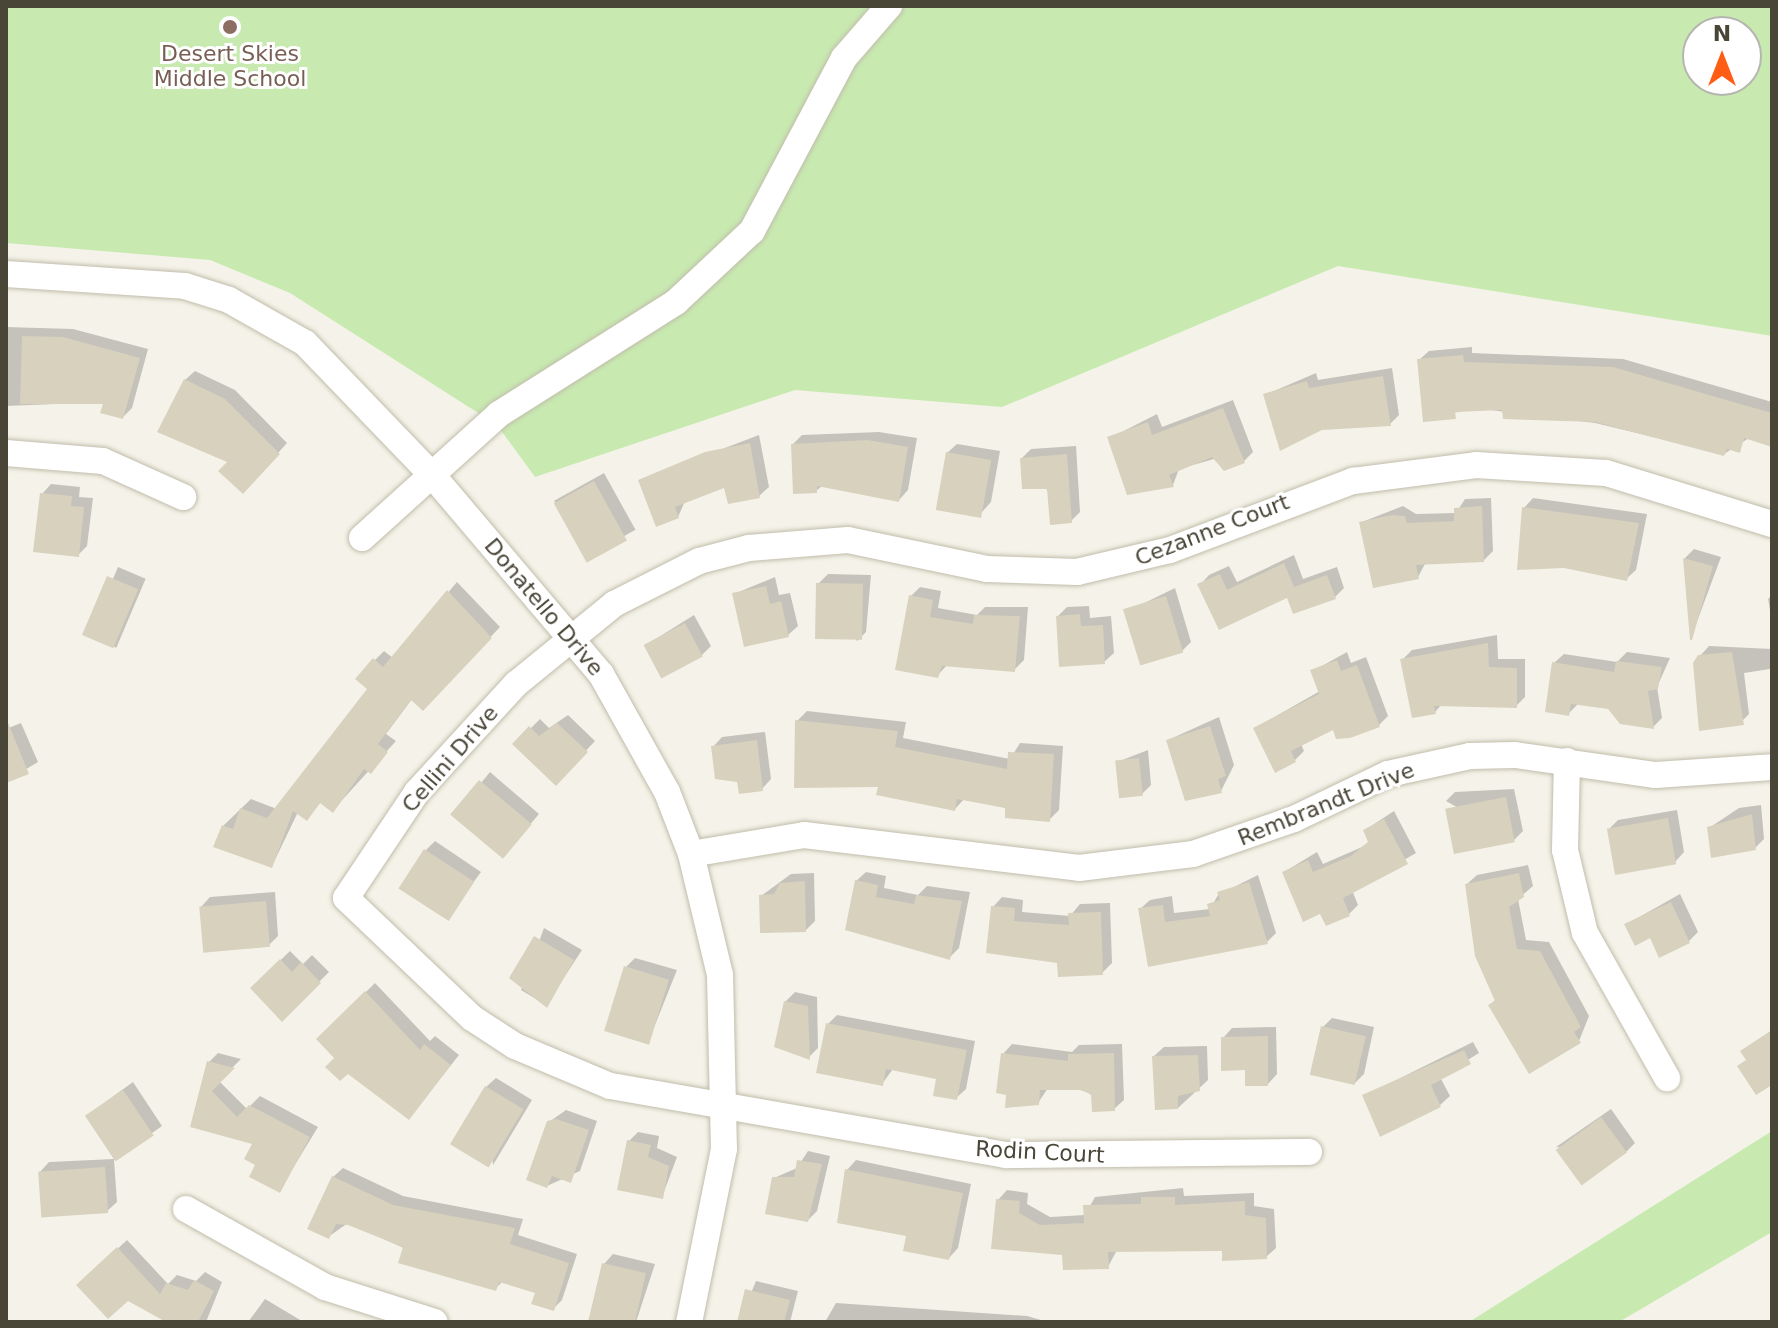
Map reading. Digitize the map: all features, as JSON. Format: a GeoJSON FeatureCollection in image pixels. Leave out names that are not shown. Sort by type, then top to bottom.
{"type":"FeatureCollection","features":[{"type":"Feature","properties":{"kind":"street"},"geometry":{"type":"LineString","coordinates":[[362,538],[499,414],[676,302],[752,231],[844,58],[889,6]]}},
{"type":"Feature","properties":{"kind":"street","name":"Donatello Drive"},"geometry":{"type":"LineString","coordinates":[[6,274],[145,279],[229,300],[338,371],[572,635],[636,729],[691,854],[720,975],[727,1105],[715,1217],[689,1322]]}},
{"type":"Feature","properties":{"kind":"street"},"geometry":{"type":"LineString","coordinates":[[6,453],[103,461],[183,497]]}},
{"type":"Feature","properties":{"kind":"street","name":"Cezanne Court"},"geometry":{"type":"LineString","coordinates":[[572,635],[654,580],[749,548],[848,540],[987,569],[1077,572],[1170,550],[1294,498],[1411,470],[1515,465],[1606,473],[1772,524]]}},
{"type":"Feature","properties":{"kind":"street","name":"Cellini Drive"},"geometry":{"type":"LineString","coordinates":[[346,898],[465,736],[572,635]]}},
{"type":"Feature","properties":{"kind":"street","name":"Rembrandt Drive"},"geometry":{"type":"LineString","coordinates":[[691,854],[804,835],[1020,866],[1139,864],[1245,839],[1431,762],[1515,755],[1703,777],[1772,767]]}},
{"type":"Feature","properties":{"kind":"street"},"geometry":{"type":"LineString","coordinates":[[1567,761],[1565,850],[1581,920],[1603,972],[1667,1078]]}},
{"type":"Feature","properties":{"kind":"street","name":"Rodin Court"},"geometry":{"type":"LineString","coordinates":[[346,898],[429,984],[515,1046],[610,1086],[1006,1155],[1309,1152]]}},
{"type":"Feature","properties":{"kind":"street"},"geometry":{"type":"LineString","coordinates":[[186,1209],[301,1276],[435,1322]]}},
{"type":"Feature","properties":{"kind":"green space"},"geometry":{"type":"Polygon","coordinates":[[[6,6],[1772,6],[1772,336],[1338,266],[1002,407],[795,390],[535,477],[497,425],[290,293],[210,260],[6,243],[6,6]]]}},
{"type":"Feature","properties":{"kind":"green space"},"geometry":{"type":"Polygon","coordinates":[[[1772,1131],[1772,1232],[1619,1322],[1469,1322],[1772,1131]]]}},
{"type":"Feature","properties":{"kind":"building"},"geometry":{"type":"Polygon","coordinates":[[[22,336],[63,337],[140,358],[123,419],[100,413],[103,404],[20,404],[22,336]]]}},
{"type":"Feature","properties":{"kind":"building"},"geometry":{"type":"Polygon","coordinates":[[[1463,355],[1464,362],[1613,367],[1772,413],[1772,447],[1744,438],[1740,453],[1727,449],[1724,456],[1595,422],[1503,419],[1502,410],[1455,412],[1456,419],[1423,422],[1417,359],[1463,355]]]}},
{"type":"Feature","properties":{"kind":"building"},"geometry":{"type":"Polygon","coordinates":[[[1383,376],[1391,426],[1322,430],[1280,451],[1263,394],[1307,381],[1309,388],[1383,376]]]}},
{"type":"Feature","properties":{"kind":"building"},"geometry":{"type":"Polygon","coordinates":[[[184,379],[225,399],[280,454],[243,494],[218,471],[227,462],[157,432],[184,379]]]}},
{"type":"Feature","properties":{"kind":"building"},"geometry":{"type":"Polygon","coordinates":[[[1223,408],[1245,463],[1224,471],[1212,457],[1169,475],[1174,487],[1127,495],[1107,437],[1148,422],[1152,435],[1223,408]]]}},
{"type":"Feature","properties":{"kind":"building"},"geometry":{"type":"Polygon","coordinates":[[[868,440],[908,447],[899,502],[817,486],[817,493],[793,494],[791,444],[868,440]]]}},
{"type":"Feature","properties":{"kind":"building"},"geometry":{"type":"Polygon","coordinates":[[[750,443],[760,498],[728,504],[724,488],[675,507],[679,518],[656,527],[638,480],[705,452],[750,443]]]}},
{"type":"Feature","properties":{"kind":"building"},"geometry":{"type":"Polygon","coordinates":[[[946,452],[991,460],[981,518],[936,510],[946,452]]]}},
{"type":"Feature","properties":{"kind":"building"},"geometry":{"type":"Polygon","coordinates":[[[1067,454],[1072,523],[1050,525],[1047,489],[1022,489],[1020,458],[1067,454]]]}},
{"type":"Feature","properties":{"kind":"building"},"geometry":{"type":"Polygon","coordinates":[[[594,481],[627,540],[587,563],[554,503],[594,481]]]}},
{"type":"Feature","properties":{"kind":"building"},"geometry":{"type":"Polygon","coordinates":[[[40,493],[72,496],[71,506],[84,507],[79,557],[33,552],[40,493]]]}},
{"type":"Feature","properties":{"kind":"building"},"geometry":{"type":"Polygon","coordinates":[[[1482,506],[1484,562],[1416,565],[1419,579],[1373,588],[1359,522],[1392,515],[1405,516],[1407,523],[1454,521],[1454,508],[1482,506]]]}},
{"type":"Feature","properties":{"kind":"building"},"geometry":{"type":"Polygon","coordinates":[[[1522,507],[1639,523],[1627,581],[1564,568],[1517,570],[1522,507]]]}},
{"type":"Feature","properties":{"kind":"building"},"geometry":{"type":"Polygon","coordinates":[[[1683,558],[1713,566],[1692,640],[1690,640],[1683,558]]]}},
{"type":"Feature","properties":{"kind":"building"},"geometry":{"type":"Polygon","coordinates":[[[1284,563],[1294,587],[1327,575],[1336,599],[1293,614],[1287,598],[1219,630],[1197,584],[1220,574],[1227,590],[1284,563]]]}},
{"type":"Feature","properties":{"kind":"building"},"geometry":{"type":"Polygon","coordinates":[[[107,576],[138,589],[113,648],[82,635],[107,576]]]}},
{"type":"Feature","properties":{"kind":"building"},"geometry":{"type":"Polygon","coordinates":[[[816,583],[863,584],[862,640],[815,639],[816,583]]]}},
{"type":"Feature","properties":{"kind":"building"},"geometry":{"type":"Polygon","coordinates":[[[766,586],[770,604],[781,601],[789,637],[744,647],[732,593],[766,586]]]}},
{"type":"Feature","properties":{"kind":"building"},"geometry":{"type":"Polygon","coordinates":[[[447,590],[492,638],[423,711],[411,700],[378,744],[388,752],[371,774],[364,769],[333,813],[320,803],[307,821],[293,811],[272,868],[213,847],[222,825],[233,829],[240,808],[267,818],[367,689],[355,679],[373,658],[383,667],[447,590]]]}},
{"type":"Feature","properties":{"kind":"building"},"geometry":{"type":"Polygon","coordinates":[[[909,595],[933,600],[930,617],[973,624],[974,615],[1020,616],[1015,672],[942,666],[938,678],[895,670],[909,595]]]}},
{"type":"Feature","properties":{"kind":"building"},"geometry":{"type":"Polygon","coordinates":[[[1166,596],[1183,652],[1140,666],[1123,609],[1166,596]]]}},
{"type":"Feature","properties":{"kind":"building"},"geometry":{"type":"Polygon","coordinates":[[[1080,614],[1081,626],[1103,625],[1105,664],[1059,667],[1056,616],[1080,614]]]}},
{"type":"Feature","properties":{"kind":"building"},"geometry":{"type":"Polygon","coordinates":[[[685,623],[703,657],[661,679],[644,645],[685,623]]]}},
{"type":"Feature","properties":{"kind":"building"},"geometry":{"type":"Polygon","coordinates":[[[1488,643],[1489,667],[1517,668],[1517,708],[1434,706],[1436,714],[1412,718],[1400,659],[1488,643]]]}},
{"type":"Feature","properties":{"kind":"building"},"geometry":{"type":"Polygon","coordinates":[[[1732,652],[1744,725],[1699,731],[1693,663],[1698,655],[1732,652]]]}},
{"type":"Feature","properties":{"kind":"building"},"geometry":{"type":"Polygon","coordinates":[[[1337,660],[1341,671],[1357,665],[1380,727],[1350,738],[1336,739],[1333,730],[1291,751],[1296,762],[1275,773],[1253,728],[1319,694],[1310,670],[1337,660]]]}},
{"type":"Feature","properties":{"kind":"building"},"geometry":{"type":"Polygon","coordinates":[[[1616,661],[1662,667],[1658,689],[1648,691],[1654,729],[1620,724],[1608,709],[1571,704],[1569,716],[1545,712],[1552,662],[1614,672],[1616,661]]]}},
{"type":"Feature","properties":{"kind":"building"},"geometry":{"type":"Polygon","coordinates":[[[6,718],[29,774],[6,783],[6,718]]]}},
{"type":"Feature","properties":{"kind":"building"},"geometry":{"type":"Polygon","coordinates":[[[795,720],[898,731],[895,747],[1007,769],[1008,752],[1054,754],[1050,822],[1005,818],[1005,808],[957,799],[955,811],[876,795],[878,787],[794,788],[795,720]]]}},
{"type":"Feature","properties":{"kind":"building"},"geometry":{"type":"Polygon","coordinates":[[[557,723],[588,752],[556,786],[512,744],[529,726],[539,736],[557,723]]]}},
{"type":"Feature","properties":{"kind":"building"},"geometry":{"type":"Polygon","coordinates":[[[1210,726],[1226,776],[1218,779],[1222,793],[1185,801],[1166,740],[1210,726]]]}},
{"type":"Feature","properties":{"kind":"building"},"geometry":{"type":"Polygon","coordinates":[[[757,740],[763,791],[739,794],[737,782],[715,779],[711,746],[757,740]]]}},
{"type":"Feature","properties":{"kind":"building"},"geometry":{"type":"Polygon","coordinates":[[[1139,758],[1143,796],[1119,798],[1115,761],[1139,758]]]}},
{"type":"Feature","properties":{"kind":"building"},"geometry":{"type":"Polygon","coordinates":[[[479,780],[532,824],[503,859],[450,814],[479,780]]]}},
{"type":"Feature","properties":{"kind":"building"},"geometry":{"type":"Polygon","coordinates":[[[1506,797],[1515,842],[1454,854],[1445,809],[1506,797]]]}},
{"type":"Feature","properties":{"kind":"building"},"geometry":{"type":"Polygon","coordinates":[[[1752,814],[1756,850],[1711,858],[1707,827],[1752,814]]]}},
{"type":"Feature","properties":{"kind":"building"},"geometry":{"type":"Polygon","coordinates":[[[1668,818],[1676,864],[1615,875],[1607,829],[1668,818]]]}},
{"type":"Feature","properties":{"kind":"building"},"geometry":{"type":"Polygon","coordinates":[[[1384,819],[1408,864],[1343,898],[1350,916],[1326,926],[1320,914],[1303,922],[1282,872],[1308,860],[1313,872],[1351,856],[1368,842],[1363,830],[1384,819]]]}},
{"type":"Feature","properties":{"kind":"building"},"geometry":{"type":"Polygon","coordinates":[[[424,849],[474,882],[449,921],[398,888],[424,849]]]}},
{"type":"Feature","properties":{"kind":"building"},"geometry":{"type":"Polygon","coordinates":[[[1519,873],[1524,897],[1509,907],[1517,949],[1540,951],[1581,1027],[1574,1032],[1581,1043],[1529,1074],[1488,1005],[1495,1001],[1475,956],[1465,884],[1519,873]]]}},
{"type":"Feature","properties":{"kind":"building"},"geometry":{"type":"Polygon","coordinates":[[[855,880],[878,885],[876,897],[914,904],[916,895],[962,901],[950,960],[845,930],[855,880]]]}},
{"type":"Feature","properties":{"kind":"building"},"geometry":{"type":"Polygon","coordinates":[[[805,881],[806,932],[760,933],[759,895],[774,894],[780,883],[805,881]]]}},
{"type":"Feature","properties":{"kind":"building"},"geometry":{"type":"Polygon","coordinates":[[[1249,882],[1268,944],[1148,967],[1138,908],[1163,905],[1165,922],[1210,916],[1207,904],[1220,900],[1217,892],[1249,882]]]}},
{"type":"Feature","properties":{"kind":"building"},"geometry":{"type":"Polygon","coordinates":[[[266,901],[270,947],[203,953],[199,907],[266,901]]]}},
{"type":"Feature","properties":{"kind":"building"},"geometry":{"type":"Polygon","coordinates":[[[1671,902],[1690,943],[1659,958],[1650,938],[1635,946],[1624,924],[1671,902]]]}},
{"type":"Feature","properties":{"kind":"building"},"geometry":{"type":"Polygon","coordinates":[[[991,906],[1015,908],[1014,921],[1069,925],[1068,913],[1101,912],[1103,975],[1058,977],[1057,963],[986,953],[991,906]]]}},
{"type":"Feature","properties":{"kind":"building"},"geometry":{"type":"Polygon","coordinates":[[[534,936],[574,960],[547,1008],[509,978],[534,936]]]}},
{"type":"Feature","properties":{"kind":"building"},"geometry":{"type":"Polygon","coordinates":[[[280,959],[292,972],[301,962],[321,983],[282,1022],[250,988],[280,959]]]}},
{"type":"Feature","properties":{"kind":"building"},"geometry":{"type":"Polygon","coordinates":[[[624,966],[669,980],[649,1045],[604,1031],[624,966]]]}},
{"type":"Feature","properties":{"kind":"building"},"geometry":{"type":"Polygon","coordinates":[[[365,991],[420,1050],[424,1044],[451,1065],[409,1120],[348,1074],[340,1081],[325,1067],[334,1058],[316,1039],[365,991]]]}},
{"type":"Feature","properties":{"kind":"building"},"geometry":{"type":"Polygon","coordinates":[[[784,1001],[808,1006],[810,1060],[774,1047],[784,1001]]]}},
{"type":"Feature","properties":{"kind":"building"},"geometry":{"type":"Polygon","coordinates":[[[826,1023],[967,1050],[957,1100],[933,1096],[936,1079],[886,1069],[883,1086],[816,1073],[826,1023]]]}},
{"type":"Feature","properties":{"kind":"building"},"geometry":{"type":"Polygon","coordinates":[[[1321,1026],[1366,1036],[1355,1085],[1310,1075],[1321,1026]]]}},
{"type":"Feature","properties":{"kind":"building"},"geometry":{"type":"Polygon","coordinates":[[[1772,1030],[1772,1085],[1756,1095],[1737,1066],[1746,1060],[1740,1051],[1772,1030]]]}},
{"type":"Feature","properties":{"kind":"building"},"geometry":{"type":"Polygon","coordinates":[[[1268,1036],[1268,1086],[1245,1086],[1245,1070],[1221,1071],[1221,1037],[1268,1036]]]}},
{"type":"Feature","properties":{"kind":"building"},"geometry":{"type":"Polygon","coordinates":[[[1464,1050],[1471,1064],[1431,1085],[1441,1107],[1380,1137],[1362,1095],[1464,1050]]]}},
{"type":"Feature","properties":{"kind":"building"},"geometry":{"type":"Polygon","coordinates":[[[1001,1053],[1068,1061],[1068,1054],[1114,1053],[1115,1111],[1092,1112],[1091,1094],[1080,1090],[1040,1090],[1039,1105],[1005,1108],[1006,1095],[996,1093],[1001,1053]]]}},
{"type":"Feature","properties":{"kind":"building"},"geometry":{"type":"Polygon","coordinates":[[[1198,1055],[1200,1091],[1178,1096],[1178,1109],[1155,1110],[1152,1056],[1198,1055]]]}},
{"type":"Feature","properties":{"kind":"building"},"geometry":{"type":"Polygon","coordinates":[[[207,1061],[235,1068],[212,1091],[237,1117],[249,1105],[310,1137],[280,1193],[249,1177],[255,1165],[244,1159],[252,1144],[190,1127],[207,1061]]]}},
{"type":"Feature","properties":{"kind":"building"},"geometry":{"type":"Polygon","coordinates":[[[485,1086],[524,1109],[489,1167],[450,1144],[485,1086]]]}},
{"type":"Feature","properties":{"kind":"building"},"geometry":{"type":"Polygon","coordinates":[[[123,1090],[154,1136],[116,1161],[85,1116],[123,1090]]]}},
{"type":"Feature","properties":{"kind":"building"},"geometry":{"type":"Polygon","coordinates":[[[1601,1117],[1627,1153],[1582,1186],[1556,1150],[1601,1117]]]}},
{"type":"Feature","properties":{"kind":"building"},"geometry":{"type":"Polygon","coordinates":[[[556,1119],[589,1130],[571,1183],[552,1176],[547,1188],[526,1180],[547,1121],[556,1119]]]}},
{"type":"Feature","properties":{"kind":"building"},"geometry":{"type":"Polygon","coordinates":[[[627,1140],[651,1145],[648,1157],[669,1166],[663,1199],[617,1190],[627,1140]]]}},
{"type":"Feature","properties":{"kind":"building"},"geometry":{"type":"Polygon","coordinates":[[[797,1160],[822,1164],[808,1222],[765,1214],[772,1177],[794,1177],[797,1160]]]}},
{"type":"Feature","properties":{"kind":"building"},"geometry":{"type":"Polygon","coordinates":[[[105,1167],[108,1213],[41,1218],[38,1172],[105,1167]]]}},
{"type":"Feature","properties":{"kind":"building"},"geometry":{"type":"Polygon","coordinates":[[[845,1169],[963,1193],[949,1260],[903,1251],[906,1236],[837,1223],[845,1169]]]}},
{"type":"Feature","properties":{"kind":"building"},"geometry":{"type":"Polygon","coordinates":[[[332,1176],[393,1205],[515,1228],[510,1244],[569,1263],[554,1311],[531,1304],[535,1293],[499,1282],[496,1291],[398,1263],[403,1247],[348,1225],[336,1224],[329,1239],[307,1229],[332,1176]]]}},
{"type":"Feature","properties":{"kind":"building"},"geometry":{"type":"Polygon","coordinates":[[[1141,1197],[1175,1197],[1175,1205],[1245,1201],[1245,1215],[1266,1218],[1267,1259],[1222,1261],[1222,1251],[1108,1252],[1109,1269],[1063,1270],[1062,1255],[991,1249],[996,1199],[1020,1201],[1019,1213],[1040,1225],[1084,1223],[1083,1205],[1141,1204],[1141,1197]]]}},
{"type":"Feature","properties":{"kind":"building"},"geometry":{"type":"Polygon","coordinates":[[[117,1247],[160,1294],[166,1283],[188,1290],[194,1280],[214,1291],[198,1322],[166,1322],[128,1301],[108,1319],[76,1285],[117,1247]]]}},
{"type":"Feature","properties":{"kind":"building"},"geometry":{"type":"Polygon","coordinates":[[[602,1263],[646,1273],[635,1322],[588,1322],[602,1263]]]}},
{"type":"Feature","properties":{"kind":"building"},"geometry":{"type":"Polygon","coordinates":[[[745,1289],[790,1300],[784,1322],[737,1322],[745,1289]]]}},
{"type":"Feature","properties":{"kind":"place","name":"Desert Skies Middle School"},"geometry":{"type":"Point","coordinates":[230,27]}}]}
